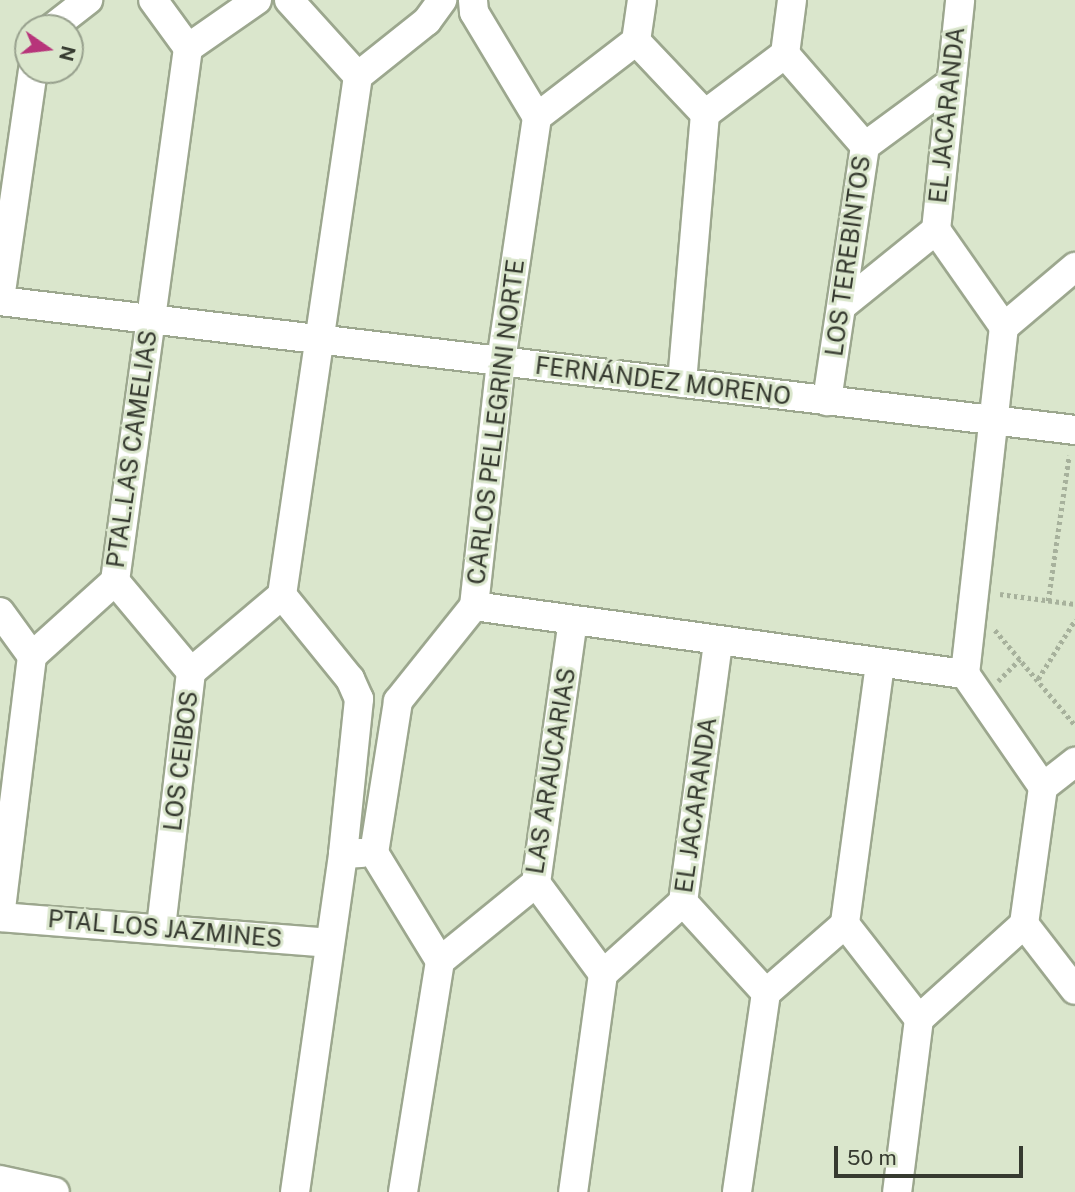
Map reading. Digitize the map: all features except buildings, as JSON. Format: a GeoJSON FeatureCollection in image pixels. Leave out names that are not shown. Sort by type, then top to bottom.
{"type":"FeatureCollection","features":[{"type":"Feature","properties":{"kind":"street"},"geometry":{"type":"LineString","coordinates":[[70,14],[88,0]]}},
{"type":"Feature","properties":{"kind":"street"},"geometry":{"type":"LineString","coordinates":[[153,0],[188,48],[257,0]]}},
{"type":"Feature","properties":{"kind":"street"},"geometry":{"type":"LineString","coordinates":[[289,0],[358,76]]}},
{"type":"Feature","properties":{"kind":"street"},"geometry":{"type":"LineString","coordinates":[[191,672],[282,595],[317,340],[358,76],[437,8],[473,1],[537,117],[636,41],[642,0]]}},
{"type":"Feature","properties":{"kind":"street"},"geometry":{"type":"LineString","coordinates":[[682,383],[705,114],[785,54],[792,0]]}},
{"type":"Feature","properties":{"kind":"street","name":"EL JACARANDA"},"geometry":{"type":"LineString","coordinates":[[936,230],[948,85],[960,0]]}},
{"type":"Feature","properties":{"kind":"street"},"geometry":{"type":"LineString","coordinates":[[636,41],[705,114]]}},
{"type":"Feature","properties":{"kind":"street","name":"PTAL.LAS CAMELIAS"},"geometry":{"type":"LineString","coordinates":[[32,656],[115,581],[188,48]]}},
{"type":"Feature","properties":{"kind":"street","name":"LOS TEREBINTOS"},"geometry":{"type":"LineString","coordinates":[[785,54],[864,146],[844,305],[827,401]]}},
{"type":"Feature","properties":{"kind":"street"},"geometry":{"type":"LineString","coordinates":[[0,300],[31,84]]}},
{"type":"Feature","properties":{"kind":"street"},"geometry":{"type":"LineString","coordinates":[[864,146],[948,85]]}},
{"type":"Feature","properties":{"kind":"street","name":"CARLOS PELLEGRINI NORTE"},"geometry":{"type":"LineString","coordinates":[[374,853],[398,701],[474,607],[501,361],[537,117]]}},
{"type":"Feature","properties":{"kind":"street"},"geometry":{"type":"LineString","coordinates":[[844,305],[936,230],[1004,327]]}},
{"type":"Feature","properties":{"kind":"street"},"geometry":{"type":"LineString","coordinates":[[897,1192],[919,1019],[1024,925],[1043,787],[965,674],[1004,327],[1075,267]]}},
{"type":"Feature","properties":{"kind":"street","name":"FERNÁNDEZ MORENO"},"geometry":{"type":"LineString","coordinates":[[0,300],[149,320],[992,419],[1072,442]]}},
{"type":"Feature","properties":{"kind":"street","name":"LOS CEIBOS"},"geometry":{"type":"LineString","coordinates":[[115,581],[191,672],[162,927]]}},
{"type":"Feature","properties":{"kind":"street"},"geometry":{"type":"LineString","coordinates":[[282,595],[350,679],[359,699],[343,854],[295,1192]]}},
{"type":"Feature","properties":{"kind":"street"},"geometry":{"type":"LineString","coordinates":[[474,607],[965,674]]}},
{"type":"Feature","properties":{"kind":"street"},"geometry":{"type":"LineString","coordinates":[[0,612],[32,656],[0,917]]}},
{"type":"Feature","properties":{"kind":"street","name":"LAS ARAUCARIAS"},"geometry":{"type":"LineString","coordinates":[[440,961],[536,883],[573,621]]}},
{"type":"Feature","properties":{"kind":"street","name":"EL JACARANDA"},"geometry":{"type":"LineString","coordinates":[[603,974],[683,902],[718,642]]}},
{"type":"Feature","properties":{"kind":"street"},"geometry":{"type":"LineString","coordinates":[[737,1192],[766,993],[845,924],[880,664]]}},
{"type":"Feature","properties":{"kind":"street"},"geometry":{"type":"LineString","coordinates":[[359,699],[398,701]]}},
{"type":"Feature","properties":{"kind":"street"},"geometry":{"type":"LineString","coordinates":[[1043,787],[1075,762]]}},
{"type":"Feature","properties":{"kind":"street"},"geometry":{"type":"LineString","coordinates":[[343,854],[374,853],[440,961],[403,1192]]}},
{"type":"Feature","properties":{"kind":"street"},"geometry":{"type":"LineString","coordinates":[[536,883],[603,974],[573,1192]]}},
{"type":"Feature","properties":{"kind":"street"},"geometry":{"type":"LineString","coordinates":[[683,902],[766,993]]}},
{"type":"Feature","properties":{"kind":"street","name":"PTAL LOS JAZMINES"},"geometry":{"type":"LineString","coordinates":[[0,917],[162,927],[330,943]]}},
{"type":"Feature","properties":{"kind":"street"},"geometry":{"type":"LineString","coordinates":[[845,924],[919,1019]]}},
{"type":"Feature","properties":{"kind":"street"},"geometry":{"type":"LineString","coordinates":[[1024,925],[1075,990]]}},
{"type":"Feature","properties":{"kind":"street"},"geometry":{"type":"LineString","coordinates":[[0,1180],[55,1192]]}},
{"type":"Feature","properties":{"kind":"path"},"geometry":{"type":"LineString","coordinates":[[1048,601],[1072,442]]}},
{"type":"Feature","properties":{"kind":"path"},"geometry":{"type":"LineString","coordinates":[[995,593],[1075,604]]}},
{"type":"Feature","properties":{"kind":"path"},"geometry":{"type":"LineString","coordinates":[[1038,679],[1075,620]]}},
{"type":"Feature","properties":{"kind":"path"},"geometry":{"type":"LineString","coordinates":[[990,624],[1075,725]]}},
{"type":"Feature","properties":{"kind":"path"},"geometry":{"type":"LineString","coordinates":[[995,684],[1020,659]]}}]}
